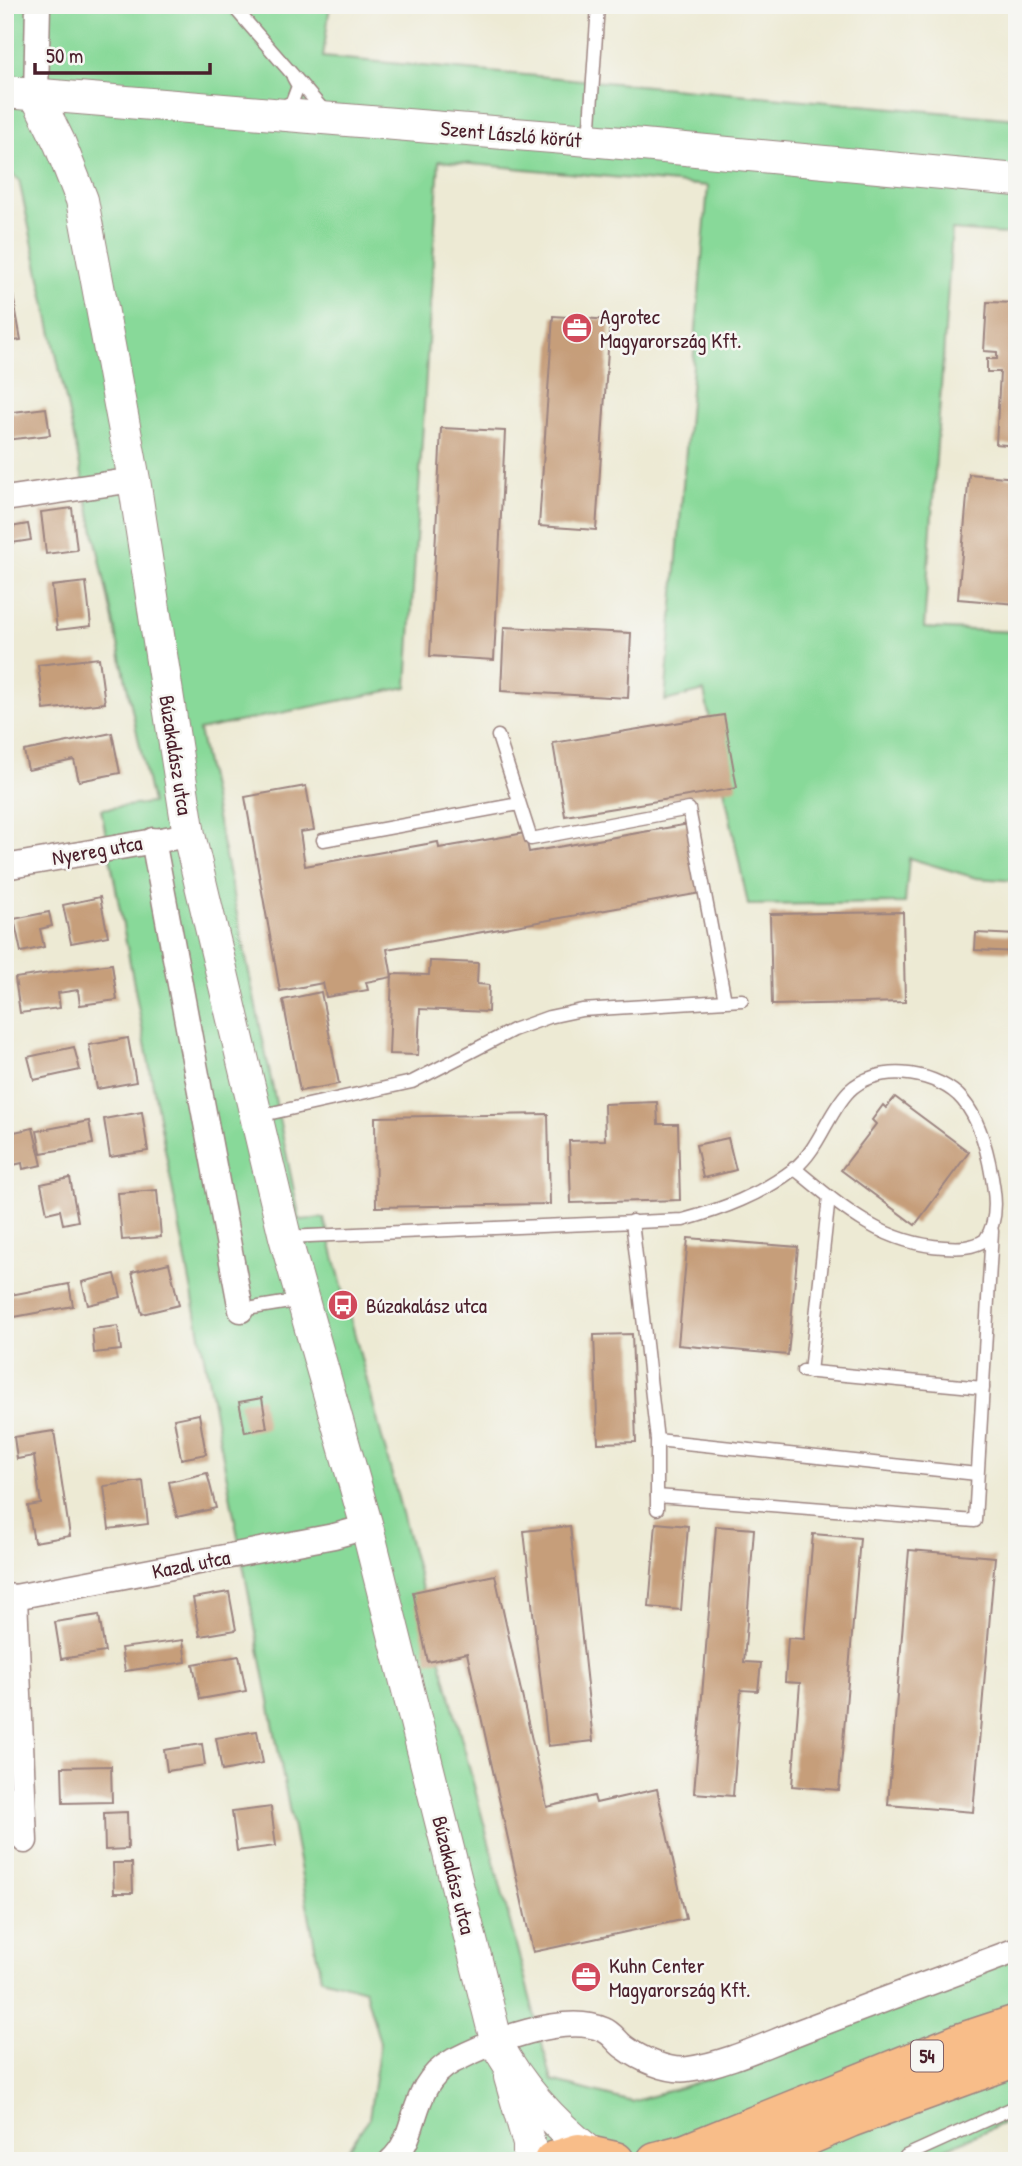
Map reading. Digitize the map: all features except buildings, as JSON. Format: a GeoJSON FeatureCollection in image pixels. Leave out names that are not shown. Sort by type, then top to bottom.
{"type":"FeatureCollection","features":[{"type":"Feature","properties":{"kind":"main road","name":"54"},"geometry":{"type":"LineString","coordinates":[[656,2161],[687,2153],[959,2043],[1017,2024]]}},
{"type":"Feature","properties":{"kind":"main road","name":"54"},"geometry":{"type":"LineString","coordinates":[[750,2161],[850,2118],[1017,2057]]}},
{"type":"Feature","properties":{"kind":"main road"},"geometry":{"type":"LineString","coordinates":[[553,2161],[579,2153],[603,2157]]}},
{"type":"Feature","properties":{"kind":"street"},"geometry":{"type":"LineString","coordinates":[[21,93],[38,5]]}},
{"type":"Feature","properties":{"kind":"street","name":"Szent László körút"},"geometry":{"type":"LineString","coordinates":[[21,93],[589,140],[1017,180]]}},
{"type":"Feature","properties":{"kind":"street","name":"Búzakalász utca"},"geometry":{"type":"LineString","coordinates":[[21,93],[60,144],[82,201],[134,480],[189,835],[285,1237],[367,1527],[502,2053],[529,2144],[529,2161]]}},
{"type":"Feature","properties":{"kind":"street"},"geometry":{"type":"LineString","coordinates":[[5,499],[134,480]]}},
{"type":"Feature","properties":{"kind":"street","name":"Nyereg utca"},"geometry":{"type":"LineString","coordinates":[[5,867],[189,835]]}},
{"type":"Feature","properties":{"kind":"street","name":"Búzakalász utca"},"geometry":{"type":"LineString","coordinates":[[153,840],[241,1310]]}},
{"type":"Feature","properties":{"kind":"street","name":"Kazal utca"},"geometry":{"type":"LineString","coordinates":[[25,1841],[10,1597],[334,1536],[367,1527]]}},
{"type":"Feature","properties":{"kind":"street"},"geometry":{"type":"LineString","coordinates":[[391,2161],[402,2151],[416,2102],[431,2079],[451,2062],[502,2053],[554,2024],[582,2023],[606,2031],[625,2048],[655,2063],[687,2070],[737,2055],[1017,1950]]}},
{"type":"Feature","properties":{"kind":"street","name":"Búzakalász utca"},"geometry":{"type":"LineString","coordinates":[[502,2053],[555,2124],[603,2157]]}},
{"type":"Feature","properties":{"kind":"lane"},"geometry":{"type":"LineString","coordinates":[[232,5],[332,120]]}},
{"type":"Feature","properties":{"kind":"lane"},"geometry":{"type":"LineString","coordinates":[[589,140],[598,5]]}},
{"type":"Feature","properties":{"kind":"lane"},"geometry":{"type":"LineString","coordinates":[[266,114],[292,102],[298,86],[291,73]]}},
{"type":"Feature","properties":{"kind":"lane"},"geometry":{"type":"LineString","coordinates":[[498,736],[531,839],[689,809],[725,1001]]}},
{"type":"Feature","properties":{"kind":"lane"},"geometry":{"type":"LineString","coordinates":[[323,840],[519,804]]}},
{"type":"Feature","properties":{"kind":"lane"},"geometry":{"type":"LineString","coordinates":[[256,1116],[412,1082],[513,1030],[549,1017],[582,1010],[742,1000]]}},
{"type":"Feature","properties":{"kind":"lane"},"geometry":{"type":"LineString","coordinates":[[285,1237],[683,1220],[715,1211],[767,1188],[794,1168],[808,1156],[847,1093],[859,1083],[892,1073],[925,1078],[957,1094],[979,1128],[995,1195],[975,1521],[657,1496]]}},
{"type":"Feature","properties":{"kind":"lane"},"geometry":{"type":"LineString","coordinates":[[794,1168],[829,1197],[879,1231],[909,1242],[952,1247],[975,1245],[985,1240],[992,1228]]}},
{"type":"Feature","properties":{"kind":"lane"},"geometry":{"type":"LineString","coordinates":[[829,1197],[806,1371],[983,1388]]}},
{"type":"Feature","properties":{"kind":"lane"},"geometry":{"type":"LineString","coordinates":[[632,1221],[657,1440],[657,1509]]}},
{"type":"Feature","properties":{"kind":"lane"},"geometry":{"type":"LineString","coordinates":[[241,1310],[302,1300]]}},
{"type":"Feature","properties":{"kind":"lane"},"geometry":{"type":"LineString","coordinates":[[657,1440],[977,1474]]}},
{"type":"Feature","properties":{"kind":"lane"},"geometry":{"type":"LineString","coordinates":[[906,2156],[1017,2106]]}},
{"type":"Feature","properties":{"kind":"green space"},"geometry":{"type":"Polygon","coordinates":[[[5,5],[330,5],[323,57],[1017,119],[1017,235],[952,230],[924,628],[1017,632],[1017,881],[976,878],[909,858],[905,903],[748,905],[704,691],[665,701],[708,186],[439,161],[407,687],[199,730],[300,1220],[324,1218],[552,2081],[632,2102],[722,2075],[1017,1953],[1017,2117],[916,2161],[340,2161],[369,2118],[380,2043],[365,1990],[321,1978],[101,809],[152,803],[19,180],[5,169],[5,5]]]}},
{"type":"Feature","properties":{"kind":"place","name":"Agrotec Magyarország Kft."},"geometry":{"type":"Point","coordinates":[577,328]}},
{"type":"Feature","properties":{"kind":"place","name":"Búzakalász utca"},"geometry":{"type":"Point","coordinates":[343,1305]}},
{"type":"Feature","properties":{"kind":"place","name":"Kuhn Center Magyarország Kft."},"geometry":{"type":"Point","coordinates":[586,1977]}}]}
